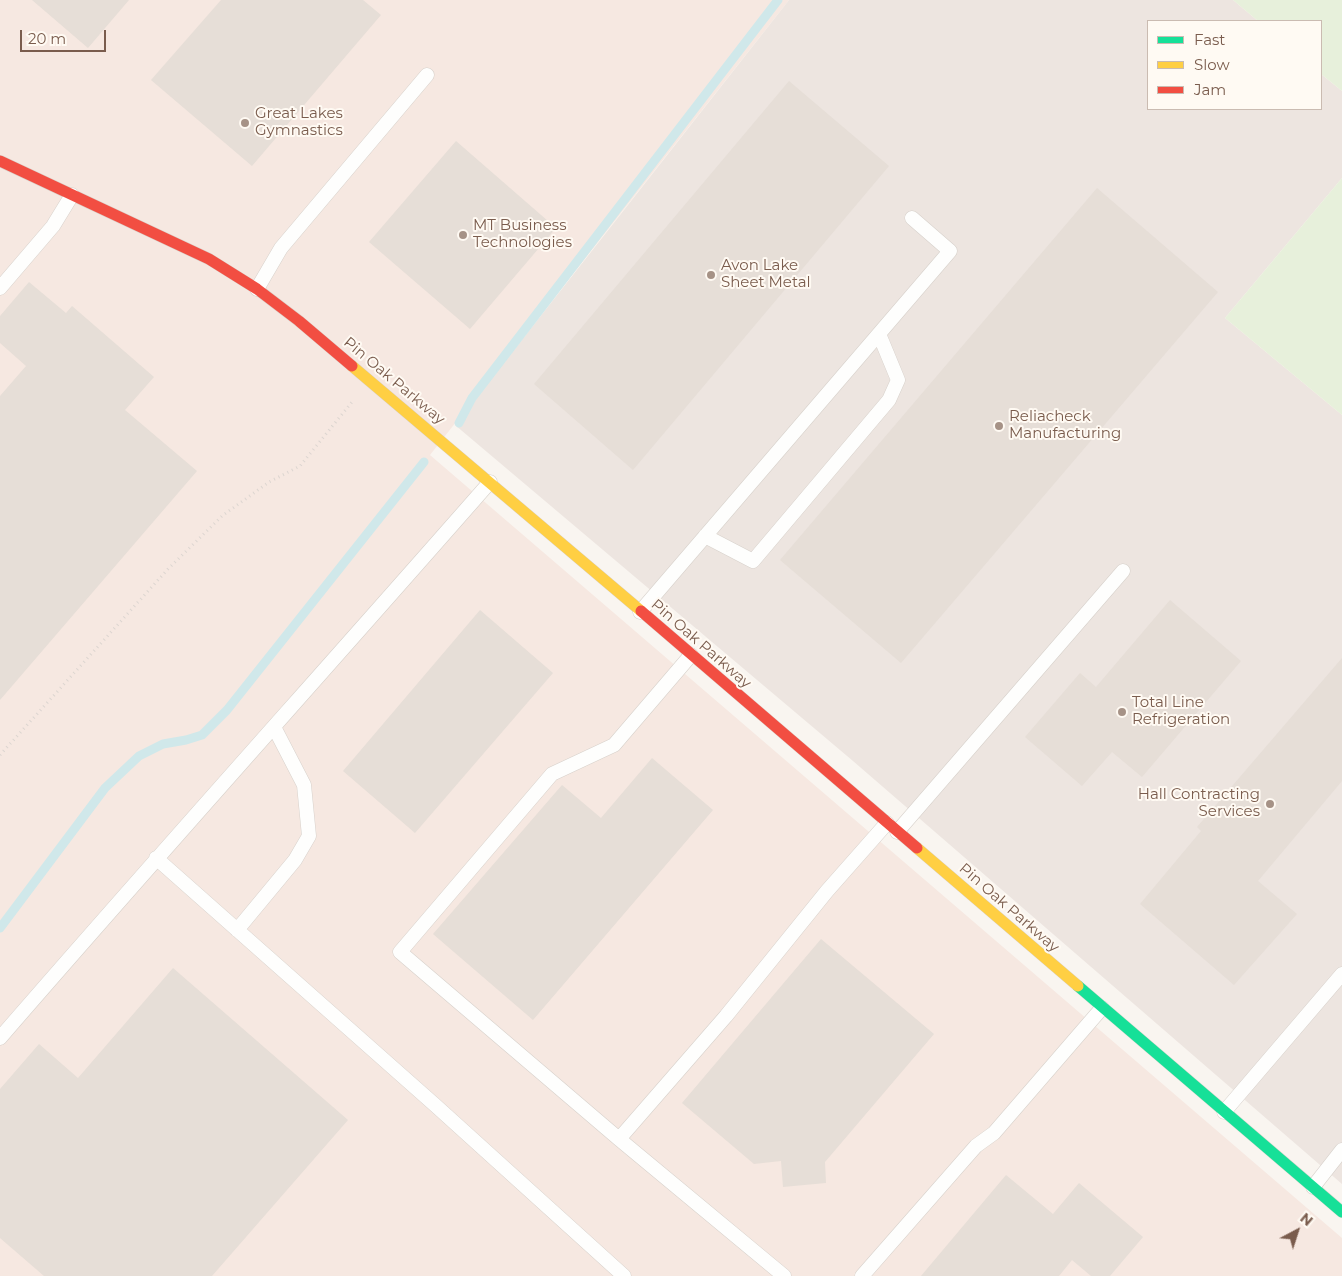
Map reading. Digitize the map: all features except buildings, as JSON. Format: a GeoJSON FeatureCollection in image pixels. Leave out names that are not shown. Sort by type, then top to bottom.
{"type":"FeatureCollection","features":[{"type":"Feature","properties":{"kind":"street","name":"Pin Oak Parkway"},"geometry":{"type":"LineString","coordinates":[[0,160],[209,259],[257,288],[312,331],[1342,1212]]}},
{"type":"Feature","properties":{"kind":"lane"},"geometry":{"type":"LineString","coordinates":[[257,288],[281,248],[427,75]]}},
{"type":"Feature","properties":{"kind":"lane"},"geometry":{"type":"LineString","coordinates":[[0,288],[53,226],[72,195]]}},
{"type":"Feature","properties":{"kind":"lane"},"geometry":{"type":"LineString","coordinates":[[640,612],[950,250],[912,218]]}},
{"type":"Feature","properties":{"kind":"lane"},"geometry":{"type":"LineString","coordinates":[[705,536],[753,561],[889,400],[898,380],[879,334]]}},
{"type":"Feature","properties":{"kind":"lane"},"geometry":{"type":"LineString","coordinates":[[0,1038],[156,858],[490,482]]}},
{"type":"Feature","properties":{"kind":"lane"},"geometry":{"type":"LineString","coordinates":[[619,1139],[726,1016],[827,891],[892,828],[1123,571]]}},
{"type":"Feature","properties":{"kind":"lane"},"geometry":{"type":"LineString","coordinates":[[691,655],[614,745],[552,774],[400,952],[619,1139],[784,1276]]}},
{"type":"Feature","properties":{"kind":"lane"},"geometry":{"type":"LineString","coordinates":[[237,930],[295,860],[309,836],[304,785],[274,727]]}},
{"type":"Feature","properties":{"kind":"lane"},"geometry":{"type":"LineString","coordinates":[[156,858],[624,1276]]}},
{"type":"Feature","properties":{"kind":"lane"},"geometry":{"type":"LineString","coordinates":[[1224,1112],[1342,974]]}},
{"type":"Feature","properties":{"kind":"lane"},"geometry":{"type":"LineString","coordinates":[[862,1276],[976,1146],[994,1132],[1102,1008]]}},
{"type":"Feature","properties":{"kind":"lane"},"geometry":{"type":"LineString","coordinates":[[1313,1187],[1342,1150]]}},
{"type":"Feature","properties":{"kind":"path"},"geometry":{"type":"LineString","coordinates":[[0,755],[168,569],[216,523],[269,482],[300,466],[369,380]]}},
{"type":"Feature","properties":{"kind":"shaded area"},"geometry":{"type":"Polygon","coordinates":[[[0,0],[789,0],[430,455],[1342,1238],[1342,1276],[0,1276],[0,0]]]}},
{"type":"Feature","properties":{"kind":"shaded area"},"geometry":{"type":"Polygon","coordinates":[[[789,0],[1233,0],[1257,20],[1147,20],[1147,110],[1322,110],[1322,75],[1342,91],[1342,178],[1225,318],[1342,415],[1342,1184],[853,761],[455,425],[789,0]]]}},
{"type":"Feature","properties":{"kind":"green space"},"geometry":{"type":"Polygon","coordinates":[[[1233,0],[1342,0],[1342,91],[1322,75],[1322,20],[1257,20],[1233,0]]]}},
{"type":"Feature","properties":{"kind":"green space"},"geometry":{"type":"Polygon","coordinates":[[[1342,178],[1342,415],[1225,318],[1342,178]]]}},
{"type":"Feature","properties":{"kind":"waterway"},"geometry":{"type":"LineString","coordinates":[[459,423],[472,398],[778,0]]}},
{"type":"Feature","properties":{"kind":"waterway"},"geometry":{"type":"LineString","coordinates":[[0,928],[105,788],[139,756],[163,744],[202,735],[227,710],[424,462]]}},
{"type":"Feature","properties":{"kind":"traffic: fast"},"geometry":{"type":"LineString","coordinates":[[1078,986],[1342,1212]]}},
{"type":"Feature","properties":{"kind":"traffic: slow"},"geometry":{"type":"LineString","coordinates":[[352,366],[641,611]]}},
{"type":"Feature","properties":{"kind":"traffic: slow"},"geometry":{"type":"LineString","coordinates":[[917,848],[1078,986]]}},
{"type":"Feature","properties":{"kind":"traffic: jam"},"geometry":{"type":"LineString","coordinates":[[0,161],[209,259],[257,289],[299,321],[352,366]]}},
{"type":"Feature","properties":{"kind":"traffic: jam"},"geometry":{"type":"LineString","coordinates":[[641,611],[917,848]]}},
{"type":"Feature","properties":{"kind":"place","name":"Great Lakes Gymnastics"},"geometry":{"type":"Point","coordinates":[245,123]}},
{"type":"Feature","properties":{"kind":"place","name":"MT Business Technologies"},"geometry":{"type":"Point","coordinates":[463,235]}},
{"type":"Feature","properties":{"kind":"place","name":"Avon Lake Sheet Metal"},"geometry":{"type":"Point","coordinates":[711,275]}},
{"type":"Feature","properties":{"kind":"place","name":"Reliacheck Manufacturing"},"geometry":{"type":"Point","coordinates":[999,426]}},
{"type":"Feature","properties":{"kind":"place","name":"Total Line Refrigeration"},"geometry":{"type":"Point","coordinates":[1122,712]}},
{"type":"Feature","properties":{"kind":"place","name":"Hall Contracting Services"},"geometry":{"type":"Point","coordinates":[1270,804]}}]}
